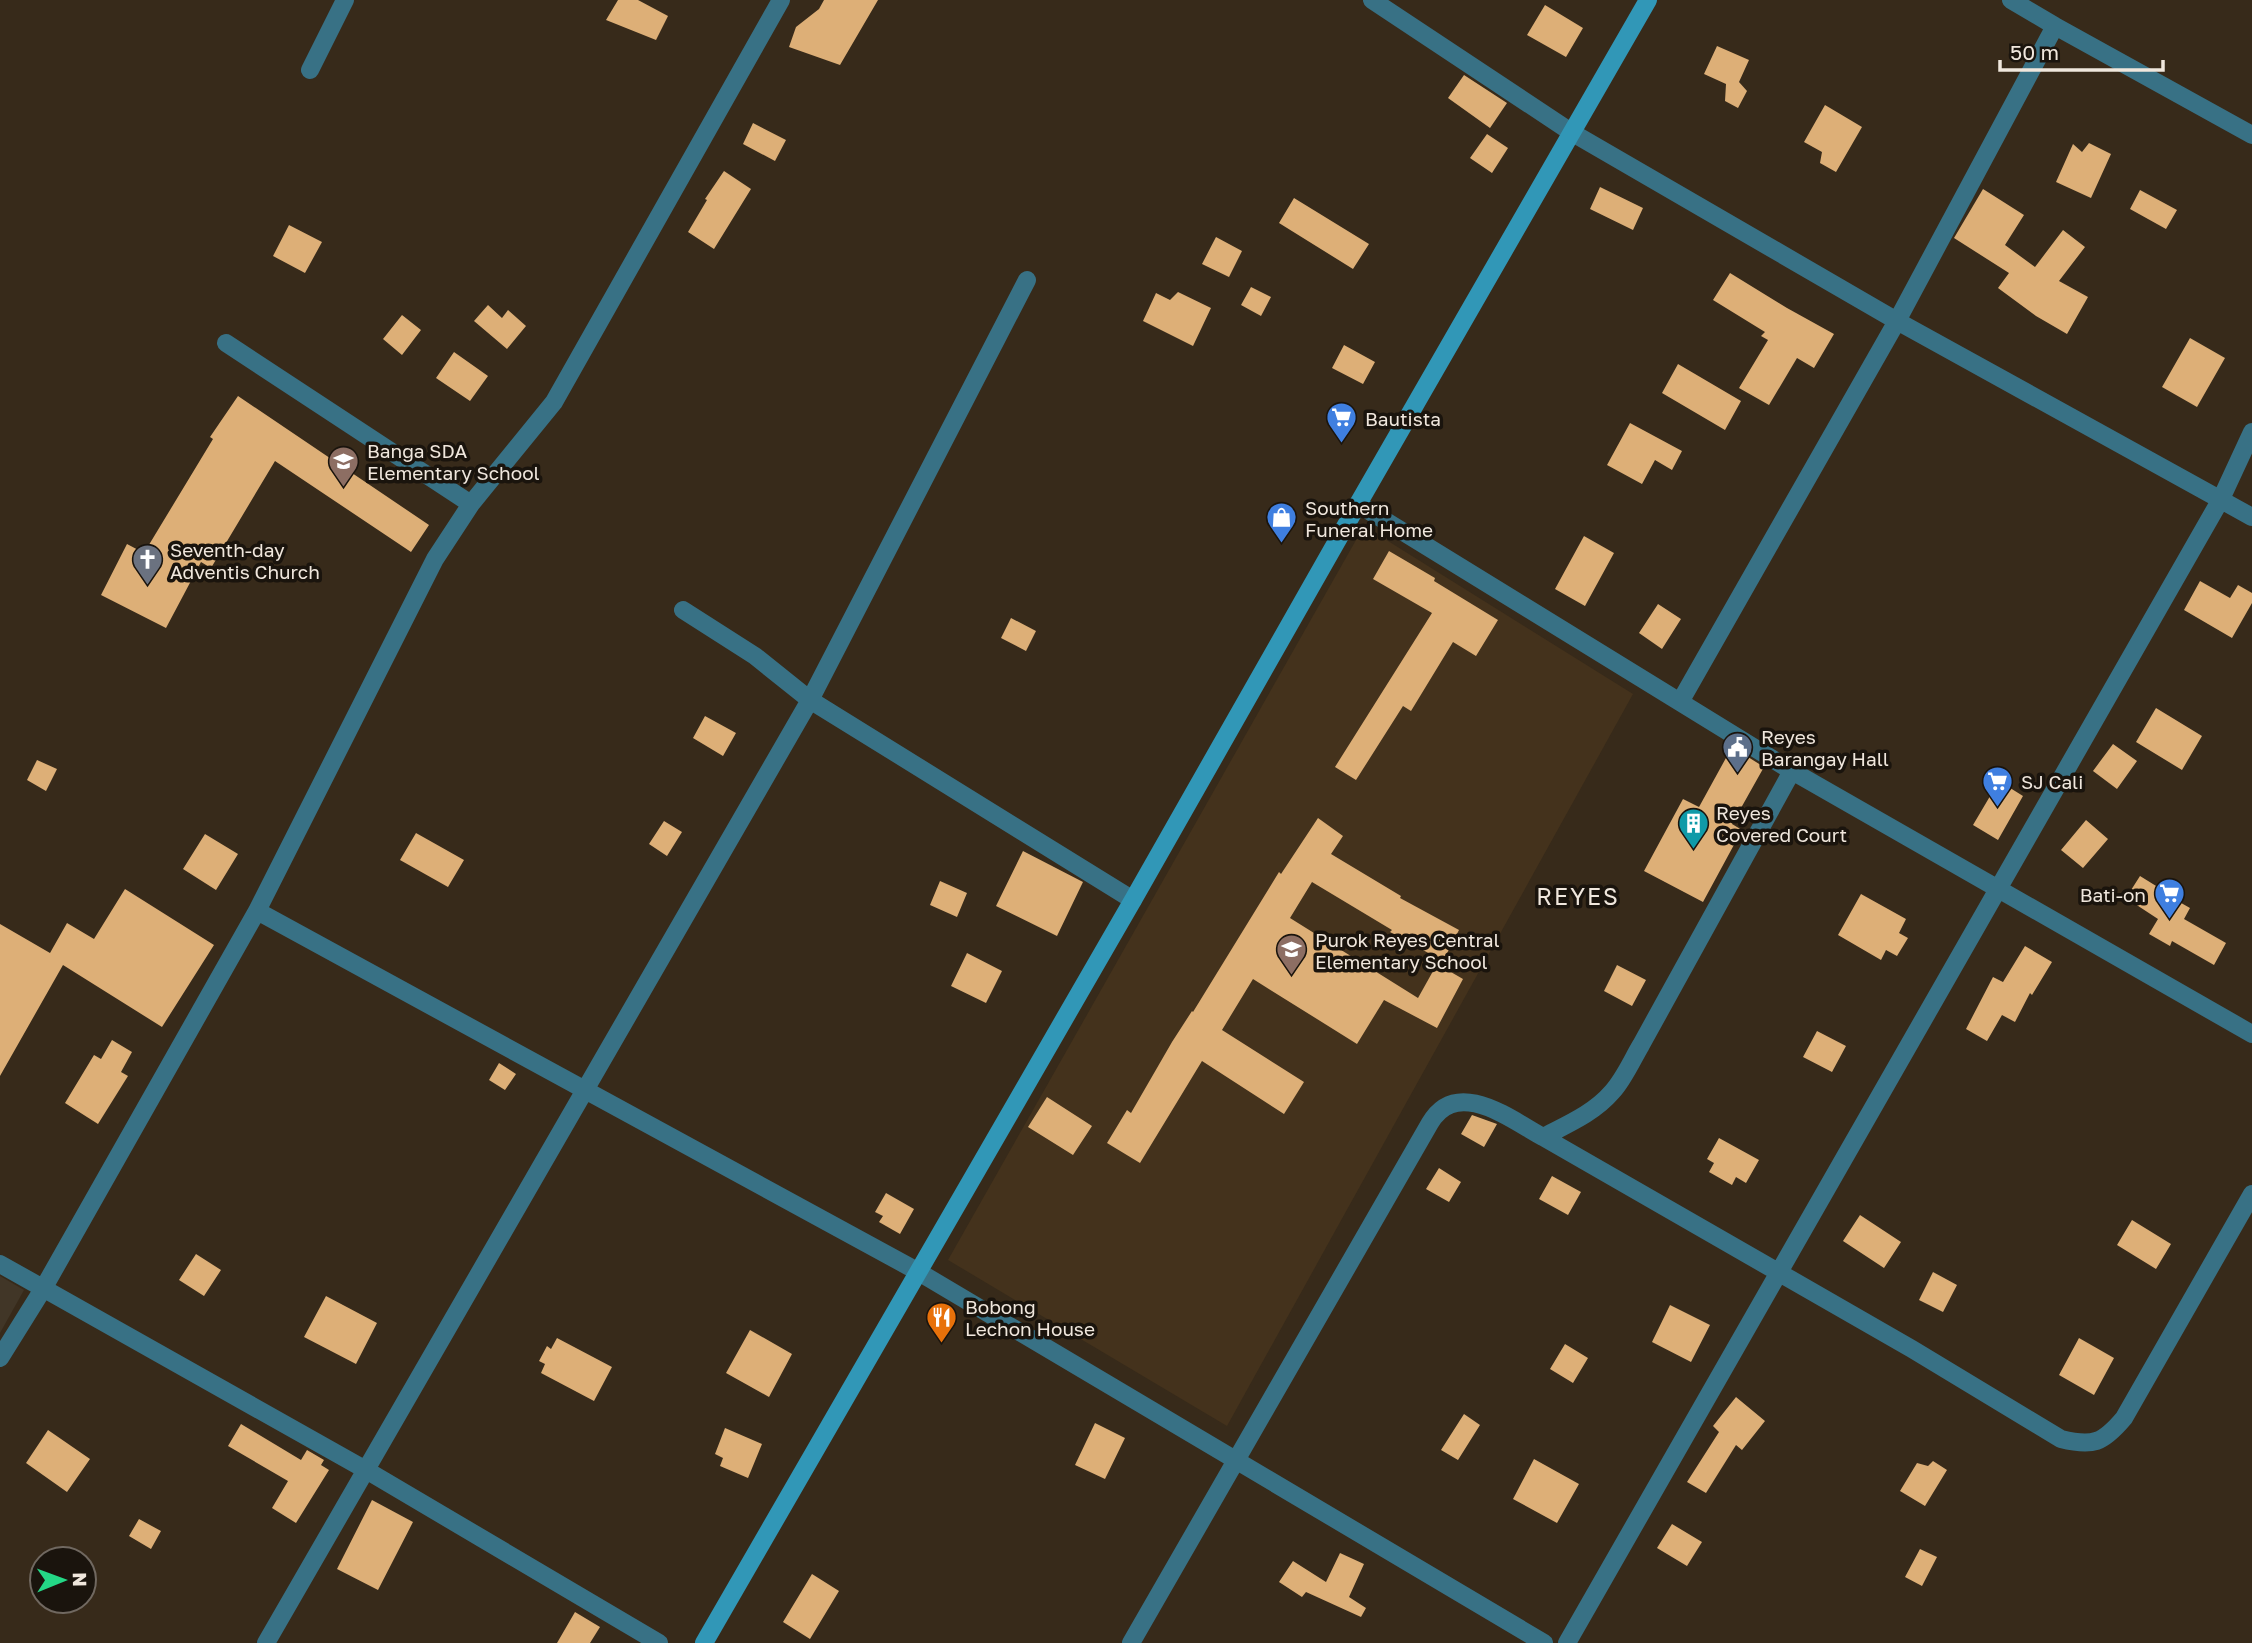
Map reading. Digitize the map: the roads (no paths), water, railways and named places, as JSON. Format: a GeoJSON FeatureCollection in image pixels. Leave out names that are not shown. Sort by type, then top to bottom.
{"type":"FeatureCollection","features":[{"type":"Feature","properties":{"kind":"main road"},"geometry":{"type":"LineString","coordinates":[[704,1643],[1133,901],[1357,504],[1648,0]]}},
{"type":"Feature","properties":{"kind":"street"},"geometry":{"type":"LineString","coordinates":[[310,70],[345,0]]}},
{"type":"Feature","properties":{"kind":"street"},"geometry":{"type":"LineString","coordinates":[[0,1358],[43,1289],[257,911],[435,559],[471,504],[554,402],[781,0]]}},
{"type":"Feature","properties":{"kind":"street"},"geometry":{"type":"LineString","coordinates":[[1372,0],[1571,132],[1897,321],[2252,517]]}},
{"type":"Feature","properties":{"kind":"street"},"geometry":{"type":"LineString","coordinates":[[2011,0],[2252,135]]}},
{"type":"Feature","properties":{"kind":"street"},"geometry":{"type":"LineString","coordinates":[[1680,702],[1897,321],[2055,26]]}},
{"type":"Feature","properties":{"kind":"street"},"geometry":{"type":"LineString","coordinates":[[266,1643],[587,1091],[810,700],[1027,279]]}},
{"type":"Feature","properties":{"kind":"street"},"geometry":{"type":"LineString","coordinates":[[226,343],[471,504]]}},
{"type":"Feature","properties":{"kind":"street"},"geometry":{"type":"LineString","coordinates":[[1567,1643],[2221,499],[2252,432]]}},
{"type":"Feature","properties":{"kind":"street"},"geometry":{"type":"LineString","coordinates":[[1357,504],[1792,771],[2252,1034]]}},
{"type":"Feature","properties":{"kind":"street"},"geometry":{"type":"LineString","coordinates":[[683,610],[755,656],[810,700],[1133,901]]}},
{"type":"Feature","properties":{"kind":"street"},"geometry":{"type":"LineString","coordinates":[[1544,1137],[1583,1116],[1614,1090],[1792,771]]}},
{"type":"Feature","properties":{"kind":"street"},"geometry":{"type":"LineString","coordinates":[[257,911],[917,1271],[1544,1643]]}},
{"type":"Feature","properties":{"kind":"street"},"geometry":{"type":"LineString","coordinates":[[1131,1643],[1437,1111],[1450,1104],[1466,1101],[1481,1104],[1544,1137],[1778,1271],[2061,1439],[2080,1443],[2095,1442],[2109,1435],[2124,1418],[2252,1194]]}},
{"type":"Feature","properties":{"kind":"street"},"geometry":{"type":"LineString","coordinates":[[0,1264],[366,1470],[659,1643]]}},
{"type":"Feature","properties":{"kind":"place","name":"Bautista"},"geometry":{"type":"Point","coordinates":[1342,445]}},
{"type":"Feature","properties":{"kind":"place","name":"Banga SDA Elementary School"},"geometry":{"type":"Point","coordinates":[344,488]}},
{"type":"Feature","properties":{"kind":"place","name":"Southern Funeral Home"},"geometry":{"type":"Point","coordinates":[1282,545]}},
{"type":"Feature","properties":{"kind":"place","name":"Seventh-day Adventis Church"},"geometry":{"type":"Point","coordinates":[147,587]}},
{"type":"Feature","properties":{"kind":"place","name":"Reyes Barangay Hall"},"geometry":{"type":"Point","coordinates":[1738,774]}},
{"type":"Feature","properties":{"kind":"place","name":"SJ Cali"},"geometry":{"type":"Point","coordinates":[1998,808]}},
{"type":"Feature","properties":{"kind":"place","name":"Reyes Covered Court"},"geometry":{"type":"Point","coordinates":[1693,850]}},
{"type":"Feature","properties":{"kind":"place","name":"Bati-on"},"geometry":{"type":"Point","coordinates":[2169,921]}},
{"type":"Feature","properties":{"kind":"place","name":"Purok Reyes Central Elementary School"},"geometry":{"type":"Point","coordinates":[1292,977]}},
{"type":"Feature","properties":{"kind":"place","name":"Bobong Lechon House"},"geometry":{"type":"Point","coordinates":[942,1344]}},
{"type":"Feature","properties":{"kind":"district","name":"REYES"},"geometry":{"type":"Point","coordinates":[1578,896]}}]}
